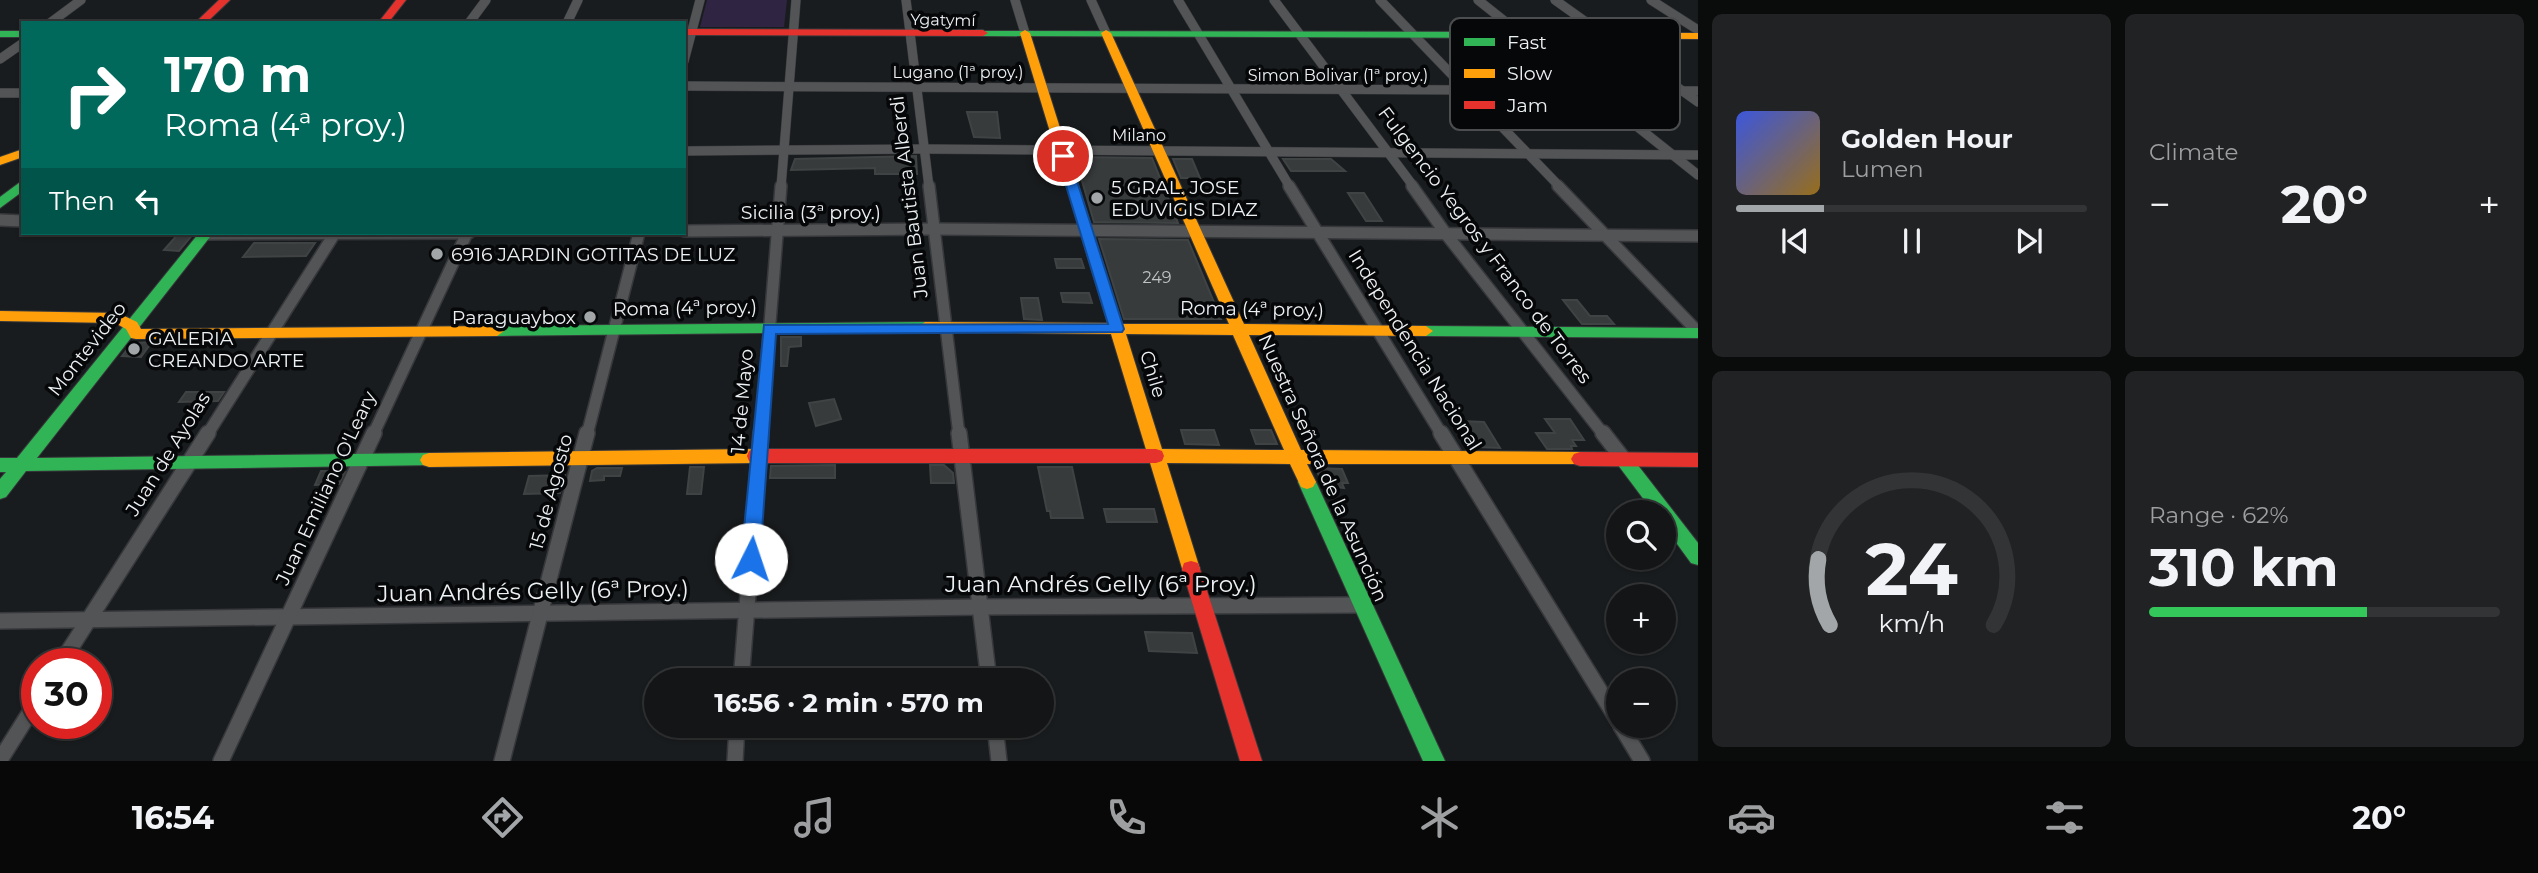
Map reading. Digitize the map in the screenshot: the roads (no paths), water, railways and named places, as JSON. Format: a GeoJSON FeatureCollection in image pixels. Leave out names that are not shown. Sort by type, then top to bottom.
{"type":"FeatureCollection","features":[{"type":"Feature","properties":{"kind":"street"},"geometry":{"type":"LineString","coordinates":[[53,21],[81,0]]}},
{"type":"Feature","properties":{"kind":"street"},"geometry":{"type":"LineString","coordinates":[[202,21],[225,0]]}},
{"type":"Feature","properties":{"kind":"street"},"geometry":{"type":"LineString","coordinates":[[385,21],[401,0]]}},
{"type":"Feature","properties":{"kind":"street"},"geometry":{"type":"LineString","coordinates":[[470,21],[486,0]]}},
{"type":"Feature","properties":{"kind":"street"},"geometry":{"type":"LineString","coordinates":[[567,21],[578,0]]}},
{"type":"Feature","properties":{"kind":"street"},"geometry":{"type":"LineString","coordinates":[[688,35],[700,0]]}},
{"type":"Feature","properties":{"kind":"street","name":"14 de Mayo"},"geometry":{"type":"LineString","coordinates":[[742,668],[796,0]]}},
{"type":"Feature","properties":{"kind":"street","name":"Juan Bautista Alberdi"},"geometry":{"type":"LineString","coordinates":[[906,0],[988,668]]}},
{"type":"Feature","properties":{"kind":"street","name":"Chile"},"geometry":{"type":"LineString","coordinates":[[1016,0],[1251,761]]}},
{"type":"Feature","properties":{"kind":"street","name":"Nuestra Señora de la Asunción"},"geometry":{"type":"LineString","coordinates":[[1091,0],[1434,761]]}},
{"type":"Feature","properties":{"kind":"street","name":"Independencia Nacional"},"geometry":{"type":"LineString","coordinates":[[1178,0],[1317,233],[1459,457],[1606,701]]}},
{"type":"Feature","properties":{"kind":"street","name":"Fulgencio Yegros y Franco de Torres"},"geometry":{"type":"LineString","coordinates":[[1274,0],[1389,152],[1446,234],[1698,557]]}},
{"type":"Feature","properties":{"kind":"street"},"geometry":{"type":"LineString","coordinates":[[1380,0],[1450,73]]}},
{"type":"Feature","properties":{"kind":"street"},"geometry":{"type":"LineString","coordinates":[[1478,0],[1501,18]]}},
{"type":"Feature","properties":{"kind":"street"},"geometry":{"type":"LineString","coordinates":[[1555,0],[1581,18]]}},
{"type":"Feature","properties":{"kind":"street"},"geometry":{"type":"LineString","coordinates":[[1651,0],[1679,18]]}},
{"type":"Feature","properties":{"kind":"street"},"geometry":{"type":"LineString","coordinates":[[1680,19],[1698,30]]}},
{"type":"Feature","properties":{"kind":"street","name":"Ygatymí"},"geometry":{"type":"LineString","coordinates":[[688,35],[793,33],[1450,36]]}},
{"type":"Feature","properties":{"kind":"street"},"geometry":{"type":"LineString","coordinates":[[0,34],[21,34]]}},
{"type":"Feature","properties":{"kind":"street","name":"Ygatymí"},"geometry":{"type":"LineString","coordinates":[[1680,38],[1698,38]]}},
{"type":"Feature","properties":{"kind":"street"},"geometry":{"type":"LineString","coordinates":[[0,59],[21,44]]}},
{"type":"Feature","properties":{"kind":"street","name":"Lugano (1ª proy.)"},"geometry":{"type":"LineString","coordinates":[[686,86],[1231,88]]}},
{"type":"Feature","properties":{"kind":"street","name":"Simon Bolivar (1ª proy.)"},"geometry":{"type":"LineString","coordinates":[[1231,88],[1450,90]]}},
{"type":"Feature","properties":{"kind":"street"},"geometry":{"type":"LineString","coordinates":[[1682,90],[1698,102]]}},
{"type":"Feature","properties":{"kind":"street","name":"Simon Bolivar (1ª proy.)"},"geometry":{"type":"LineString","coordinates":[[1682,90],[1698,90]]}},
{"type":"Feature","properties":{"kind":"street"},"geometry":{"type":"LineString","coordinates":[[0,93],[21,93]]}},
{"type":"Feature","properties":{"kind":"street"},"geometry":{"type":"LineString","coordinates":[[1504,130],[1698,332]]}},
{"type":"Feature","properties":{"kind":"street"},"geometry":{"type":"LineString","coordinates":[[1642,130],[1698,175]]}},
{"type":"Feature","properties":{"kind":"street"},"geometry":{"type":"LineString","coordinates":[[0,155],[21,148]]}},
{"type":"Feature","properties":{"kind":"street","name":"Milano"},"geometry":{"type":"LineString","coordinates":[[686,151],[924,149],[1698,155]]}},
{"type":"Feature","properties":{"kind":"street"},"geometry":{"type":"LineString","coordinates":[[0,161],[21,154]]}},
{"type":"Feature","properties":{"kind":"street"},"geometry":{"type":"LineString","coordinates":[[3,200],[21,186]]}},
{"type":"Feature","properties":{"kind":"street"},"geometry":{"type":"LineString","coordinates":[[0,220],[21,221]]}},
{"type":"Feature","properties":{"kind":"street","name":"Sicilia (3ª proy.)"},"geometry":{"type":"LineString","coordinates":[[686,231],[934,229],[1698,236]]}},
{"type":"Feature","properties":{"kind":"street","name":"Montevideo"},"geometry":{"type":"LineString","coordinates":[[0,492],[205,235]]}},
{"type":"Feature","properties":{"kind":"street","name":"Juan de Ayolas"},"geometry":{"type":"LineString","coordinates":[[70,648],[333,235]]}},
{"type":"Feature","properties":{"kind":"street","name":"Juan Emiliano O'Leary"},"geometry":{"type":"LineString","coordinates":[[221,761],[467,235]]}},
{"type":"Feature","properties":{"kind":"street","name":"15 de Agosto"},"geometry":{"type":"LineString","coordinates":[[502,761],[638,235]]}},
{"type":"Feature","properties":{"kind":"street","name":"Roma (4ª proy.)"},"geometry":{"type":"LineString","coordinates":[[0,316],[118,318],[132,326],[136,334],[946,327],[1698,332]]}},
{"type":"Feature","properties":{"kind":"street"},"geometry":{"type":"LineString","coordinates":[[0,465],[962,454],[1698,460]]}},
{"type":"Feature","properties":{"kind":"street","name":"Juan Andrés Gelly (6ª Proy.)"},"geometry":{"type":"LineString","coordinates":[[0,621],[981,607],[1362,605]]}},
{"type":"Feature","properties":{"kind":"street"},"geometry":{"type":"LineString","coordinates":[[0,760],[21,727]]}},
{"type":"Feature","properties":{"kind":"street"},"geometry":{"type":"LineString","coordinates":[[735,761],[736,738]]}},
{"type":"Feature","properties":{"kind":"street"},"geometry":{"type":"LineString","coordinates":[[996,738],[999,761]]}},
{"type":"Feature","properties":{"kind":"street","name":"Independencia Nacional"},"geometry":{"type":"LineString","coordinates":[[1628,738],[1642,761]]}},
{"type":"Feature","properties":{"kind":"place","name":"5 GRAL. JOSE EDUVIGIS DIAZ"},"geometry":{"type":"Point","coordinates":[1097,198]}},
{"type":"Feature","properties":{"kind":"place","name":"6916 JARDIN GOTITAS DE LUZ"},"geometry":{"type":"Point","coordinates":[437,254]}},
{"type":"Feature","properties":{"kind":"place","name":"Paraguaybox"},"geometry":{"type":"Point","coordinates":[590,317]}},
{"type":"Feature","properties":{"kind":"place","name":"GALERIA CREANDO ARTE"},"geometry":{"type":"Point","coordinates":[134,349]}}]}
